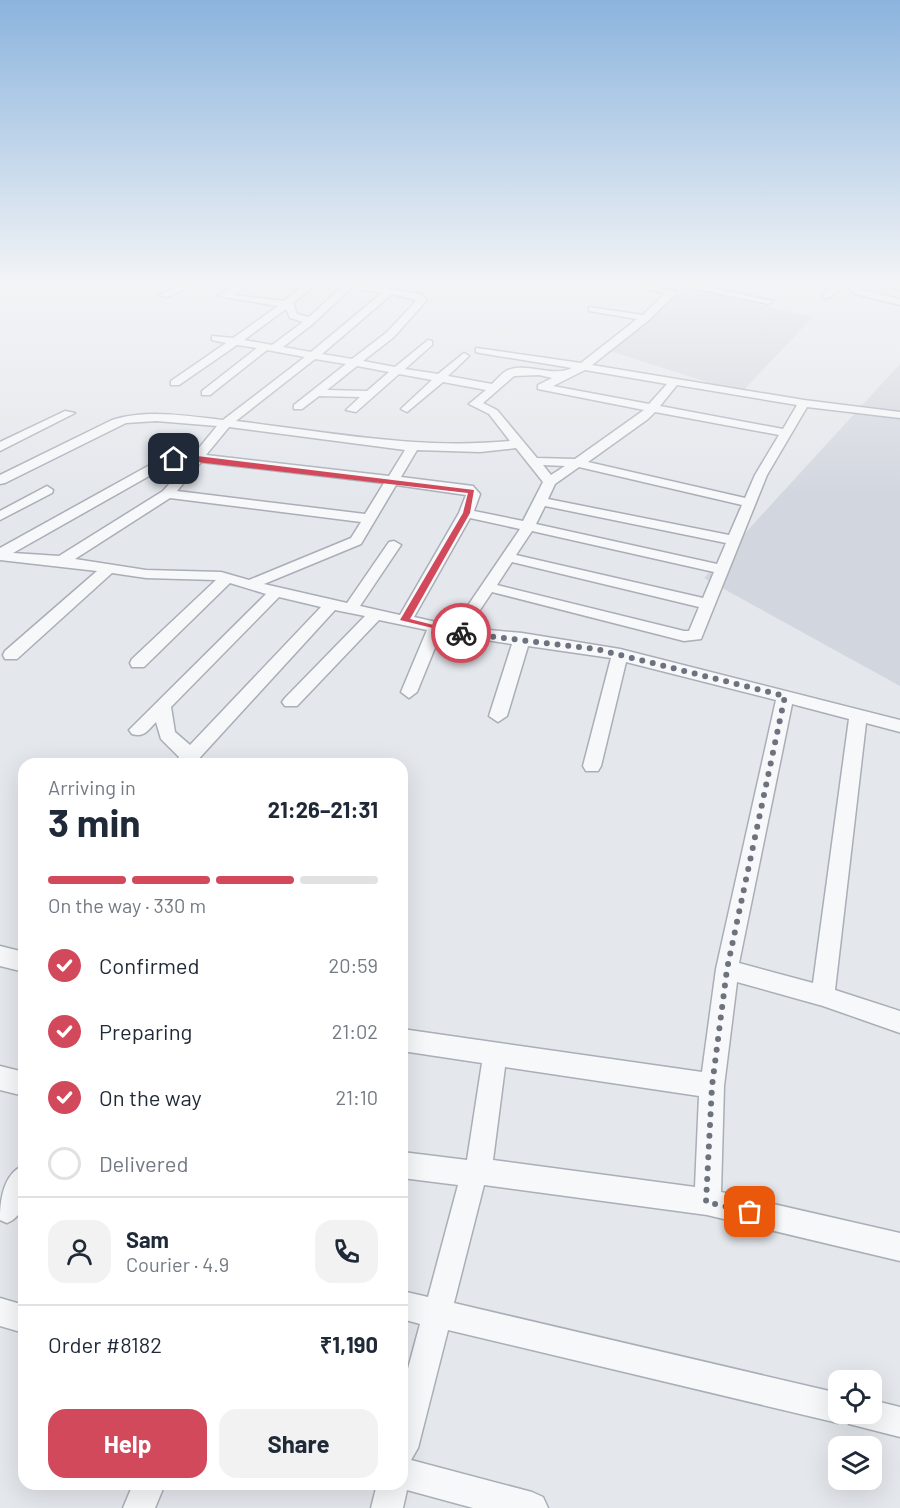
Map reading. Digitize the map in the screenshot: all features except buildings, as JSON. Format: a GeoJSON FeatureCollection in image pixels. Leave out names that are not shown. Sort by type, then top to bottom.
{"type":"FeatureCollection","features":[{"type":"Feature","properties":{"kind":"street"},"geometry":{"type":"LineString","coordinates":[[175,383],[212,355]]}},
{"type":"Feature","properties":{"kind":"street"},"geometry":{"type":"LineString","coordinates":[[206,393],[259,355]]}},
{"type":"Feature","properties":{"kind":"street"},"geometry":{"type":"LineString","coordinates":[[62,561],[168,494],[226,423],[313,355]]}},
{"type":"Feature","properties":{"kind":"street"},"geometry":{"type":"LineString","coordinates":[[322,355],[493,388]]}},
{"type":"Feature","properties":{"kind":"street"},"geometry":{"type":"LineString","coordinates":[[298,407],[364,355]]}},
{"type":"Feature","properties":{"kind":"street"},"geometry":{"type":"LineString","coordinates":[[352,410],[414,355]]}},
{"type":"Feature","properties":{"kind":"street"},"geometry":{"type":"LineString","coordinates":[[511,355],[804,404],[900,415]]}},
{"type":"Feature","properties":{"kind":"street"},"geometry":{"type":"LineString","coordinates":[[599,355],[583,368],[542,387],[784,434]]}},
{"type":"Feature","properties":{"kind":"street"},"geometry":{"type":"LineString","coordinates":[[407,409],[464,356]]}},
{"type":"Feature","properties":{"kind":"street"},"geometry":{"type":"LineString","coordinates":[[550,482],[494,412],[475,404],[511,373],[538,372],[562,377]]}},
{"type":"Feature","properties":{"kind":"street"},"geometry":{"type":"LineString","coordinates":[[458,632],[526,528],[550,482],[651,410],[674,382]]}},
{"type":"Feature","properties":{"kind":"street"},"geometry":{"type":"LineString","coordinates":[[316,393],[370,394]]}},
{"type":"Feature","properties":{"kind":"street"},"geometry":{"type":"LineString","coordinates":[[488,587],[690,636],[695,635],[749,503],[784,434],[804,404]]}},
{"type":"Feature","properties":{"kind":"street"},"geometry":{"type":"LineString","coordinates":[[0,447],[69,413]]}},
{"type":"Feature","properties":{"kind":"street"},"geometry":{"type":"LineString","coordinates":[[0,480],[124,418],[226,423],[471,450],[519,444]]}},
{"type":"Feature","properties":{"kind":"street"},"geometry":{"type":"LineString","coordinates":[[251,584],[351,544],[371,519],[414,445]]}},
{"type":"Feature","properties":{"kind":"street"},"geometry":{"type":"LineString","coordinates":[[0,555],[161,464],[174,459],[197,458],[468,489],[473,494],[466,513],[405,620]]}},
{"type":"Feature","properties":{"kind":"street"},"geometry":{"type":"LineString","coordinates":[[531,461],[577,463],[749,503]]}},
{"type":"Feature","properties":{"kind":"street"},"geometry":{"type":"LineString","coordinates":[[0,516],[47,490]]}},
{"type":"Feature","properties":{"kind":"street"},"geometry":{"type":"LineString","coordinates":[[168,494],[371,519]]}},
{"type":"Feature","properties":{"kind":"street"},"geometry":{"type":"LineString","coordinates":[[540,501],[733,540]]}},
{"type":"Feature","properties":{"kind":"street"},"geometry":{"type":"LineString","coordinates":[[466,513],[526,528],[722,569]]}},
{"type":"Feature","properties":{"kind":"street"},"geometry":{"type":"LineString","coordinates":[[350,609],[394,545]]}},
{"type":"Feature","properties":{"kind":"street"},"geometry":{"type":"LineString","coordinates":[[0,555],[62,561],[146,574],[174,576],[201,574],[227,578],[276,592],[458,632],[522,638],[620,654],[900,726]]}},
{"type":"Feature","properties":{"kind":"street"},"geometry":{"type":"LineString","coordinates":[[508,556],[708,604]]}},
{"type":"Feature","properties":{"kind":"street"},"geometry":{"type":"LineString","coordinates":[[11,655],[109,568]]}},
{"type":"Feature","properties":{"kind":"street"},"geometry":{"type":"LineString","coordinates":[[138,663],[227,578]]}},
{"type":"Feature","properties":{"kind":"street"},"geometry":{"type":"LineString","coordinates":[[138,730],[276,592]]}},
{"type":"Feature","properties":{"kind":"street"},"geometry":{"type":"LineString","coordinates":[[189,758],[332,604]]}},
{"type":"Feature","properties":{"kind":"street"},"geometry":{"type":"LineString","coordinates":[[291,702],[376,614]]}},
{"type":"Feature","properties":{"kind":"street"},"geometry":{"type":"LineString","coordinates":[[409,692],[436,627]]}},
{"type":"Feature","properties":{"kind":"street"},"geometry":{"type":"LineString","coordinates":[[498,716],[522,638]]}},
{"type":"Feature","properties":{"kind":"street"},"geometry":{"type":"LineString","coordinates":[[592,766],[620,654]]}},
{"type":"Feature","properties":{"kind":"street"},"geometry":{"type":"LineString","coordinates":[[706,1202],[712,1086],[727,969],[785,696]]}},
{"type":"Feature","properties":{"kind":"street"},"geometry":{"type":"LineString","coordinates":[[162,706],[167,735],[185,758]]}},
{"type":"Feature","properties":{"kind":"street"},"geometry":{"type":"LineString","coordinates":[[823,996],[858,717]]}},
{"type":"Feature","properties":{"kind":"street"},"geometry":{"type":"LineString","coordinates":[[0,956],[18,960]]}},
{"type":"Feature","properties":{"kind":"street"},"geometry":{"type":"LineString","coordinates":[[727,969],[823,996],[900,1022]]}},
{"type":"Feature","properties":{"kind":"street"},"geometry":{"type":"LineString","coordinates":[[408,1041],[712,1086]]}},
{"type":"Feature","properties":{"kind":"street"},"geometry":{"type":"LineString","coordinates":[[408,1425],[476,1172],[495,1055]]}},
{"type":"Feature","properties":{"kind":"street"},"geometry":{"type":"LineString","coordinates":[[0,1078],[18,1082]]}},
{"type":"Feature","properties":{"kind":"street"},"geometry":{"type":"LineString","coordinates":[[408,1166],[476,1172],[706,1202],[900,1247]]}},
{"type":"Feature","properties":{"kind":"street"},"geometry":{"type":"LineString","coordinates":[[7,1210],[18,1189]]}},
{"type":"Feature","properties":{"kind":"street"},"geometry":{"type":"LineString","coordinates":[[408,1306],[828,1406]]}},
{"type":"Feature","properties":{"kind":"street"},"geometry":{"type":"LineString","coordinates":[[0,1312],[18,1317]]}},
{"type":"Feature","properties":{"kind":"street"},"geometry":{"type":"LineString","coordinates":[[882,1418],[900,1422]]}},
{"type":"Feature","properties":{"kind":"street"},"geometry":{"type":"LineString","coordinates":[[408,1475],[532,1508]]}},
{"type":"Feature","properties":{"kind":"street"},"geometry":{"type":"LineString","coordinates":[[139,1508],[146,1490]]}},
{"type":"Feature","properties":{"kind":"street"},"geometry":{"type":"LineString","coordinates":[[387,1508],[392,1490]]}},
{"type":"Feature","properties":{"kind":"shaded area"},"geometry":{"type":"Polygon","coordinates":[[[624,355],[777,355],[741,393],[624,355]]]}},
{"type":"Feature","properties":{"kind":"shaded area"},"geometry":{"type":"Polygon","coordinates":[[[900,364],[900,686],[704,578],[900,364]]]}},
{"type":"Feature","properties":{"kind":"way so far"},"geometry":{"type":"LineString","coordinates":[[461,633],[536,640],[596,649],[785,696],[727,969],[712,1086],[706,1202],[750,1212]]}},
{"type":"Feature","properties":{"kind":"route"},"geometry":{"type":"LineString","coordinates":[[174,459],[189,457],[472,491],[466,513],[405,620],[461,633]]}}]}
